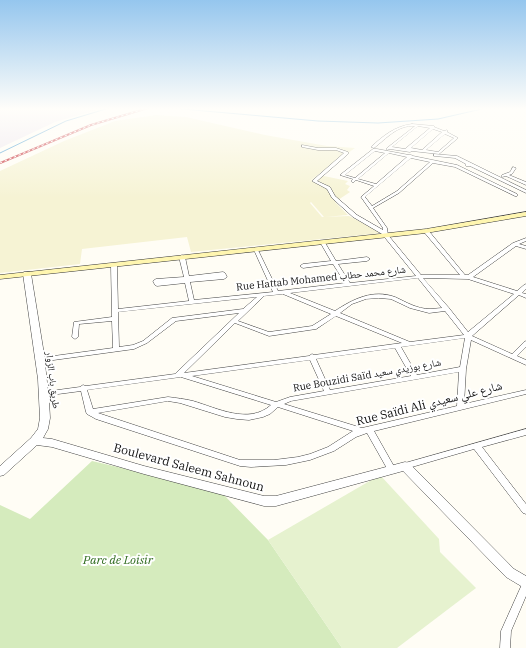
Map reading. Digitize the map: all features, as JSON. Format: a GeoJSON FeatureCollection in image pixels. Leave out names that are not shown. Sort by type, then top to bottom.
{"type":"FeatureCollection","features":[{"type":"Feature","properties":{"kind":"main road"},"geometry":{"type":"LineString","coordinates":[[0,277],[426,231],[526,214]]}},
{"type":"Feature","properties":{"kind":"street"},"geometry":{"type":"LineString","coordinates":[[385,138],[373,147],[385,150],[390,148],[402,138]]}},
{"type":"Feature","properties":{"kind":"street"},"geometry":{"type":"LineString","coordinates":[[407,150],[420,138]]}},
{"type":"Feature","properties":{"kind":"street"},"geometry":{"type":"LineString","coordinates":[[423,151],[438,138]]}},
{"type":"Feature","properties":{"kind":"street"},"geometry":{"type":"LineString","coordinates":[[386,235],[385,228],[363,197],[417,151],[440,153],[456,138]]}},
{"type":"Feature","properties":{"kind":"street"},"geometry":{"type":"LineString","coordinates":[[303,146],[318,149],[336,149],[347,153],[314,181],[327,187],[333,197],[355,216],[386,235],[468,336],[526,363]]}},
{"type":"Feature","properties":{"kind":"street"},"geometry":{"type":"LineString","coordinates":[[390,148],[456,157],[526,192]]}},
{"type":"Feature","properties":{"kind":"street"},"geometry":{"type":"LineString","coordinates":[[376,185],[353,181],[342,175],[374,150],[456,166],[471,165]]}},
{"type":"Feature","properties":{"kind":"street"},"geometry":{"type":"LineString","coordinates":[[353,181],[387,152]]}},
{"type":"Feature","properties":{"kind":"street"},"geometry":{"type":"LineString","coordinates":[[371,208],[398,192],[432,162]]}},
{"type":"Feature","properties":{"kind":"street"},"geometry":{"type":"LineString","coordinates":[[456,166],[516,195]]}},
{"type":"Feature","properties":{"kind":"street"},"geometry":{"type":"LineString","coordinates":[[497,178],[511,173],[514,168]]}},
{"type":"Feature","properties":{"kind":"street"},"geometry":{"type":"LineString","coordinates":[[506,175],[526,184]]}},
{"type":"Feature","properties":{"kind":"street"},"geometry":{"type":"LineString","coordinates":[[517,180],[526,177]]}},
{"type":"Feature","properties":{"kind":"street"},"geometry":{"type":"LineString","coordinates":[[426,231],[466,276],[515,244],[525,240]]}},
{"type":"Feature","properties":{"kind":"street"},"geometry":{"type":"LineString","coordinates":[[322,242],[348,284]]}},
{"type":"Feature","properties":{"kind":"street"},"geometry":{"type":"LineString","coordinates":[[515,244],[526,248]]}},
{"type":"Feature","properties":{"kind":"street"},"geometry":{"type":"LineString","coordinates":[[256,250],[279,292],[410,343]]}},
{"type":"Feature","properties":{"kind":"street"},"geometry":{"type":"LineString","coordinates":[[182,257],[192,302]]}},
{"type":"Feature","properties":{"kind":"street"},"geometry":{"type":"LineString","coordinates":[[303,266],[367,259]]}},
{"type":"Feature","properties":{"kind":"street"},"geometry":{"type":"LineString","coordinates":[[114,265],[116,350]]}},
{"type":"Feature","properties":{"kind":"street","name":"طريق باب الزوار"},"geometry":{"type":"LineString","coordinates":[[0,472],[35,441],[45,421],[39,360],[27,274]]}},
{"type":"Feature","properties":{"kind":"street"},"geometry":{"type":"LineString","coordinates":[[223,274],[224,277],[187,279],[223,274]]}},
{"type":"Feature","properties":{"kind":"street","name":"Rue Hattab Mohamed شارع محمد حطاب"},"geometry":{"type":"LineString","coordinates":[[115,311],[419,277],[466,276],[526,296]]}},
{"type":"Feature","properties":{"kind":"street"},"geometry":{"type":"LineString","coordinates":[[43,394],[178,374],[468,336],[517,292],[526,286]]}},
{"type":"Feature","properties":{"kind":"street"},"geometry":{"type":"LineString","coordinates":[[178,374],[263,294]]}},
{"type":"Feature","properties":{"kind":"street"},"geometry":{"type":"LineString","coordinates":[[234,320],[269,334],[314,328],[350,304],[365,297],[379,296],[392,298],[412,307],[429,311],[447,309]]}},
{"type":"Feature","properties":{"kind":"street"},"geometry":{"type":"LineString","coordinates":[[39,360],[134,347],[145,342],[174,319],[244,311]]}},
{"type":"Feature","properties":{"kind":"street"},"geometry":{"type":"LineString","coordinates":[[75,337],[76,323],[115,319]]}},
{"type":"Feature","properties":{"kind":"street"},"geometry":{"type":"LineString","coordinates":[[460,407],[463,369],[468,336]]}},
{"type":"Feature","properties":{"kind":"street"},"geometry":{"type":"LineString","coordinates":[[513,357],[526,343]]}},
{"type":"Feature","properties":{"kind":"street"},"geometry":{"type":"LineString","coordinates":[[396,345],[415,377]]}},
{"type":"Feature","properties":{"kind":"street"},"geometry":{"type":"LineString","coordinates":[[312,356],[328,392]]}},
{"type":"Feature","properties":{"kind":"street","name":"Rue Bouzidi Saïd شارع بوزيدي سعيد"},"geometry":{"type":"LineString","coordinates":[[90,412],[168,399],[181,400],[226,416],[241,418],[262,415],[277,404],[290,399],[463,369]]}},
{"type":"Feature","properties":{"kind":"street"},"geometry":{"type":"LineString","coordinates":[[178,374],[366,430],[392,470]]}},
{"type":"Feature","properties":{"kind":"street"},"geometry":{"type":"LineString","coordinates":[[83,387],[90,412]]}},
{"type":"Feature","properties":{"kind":"street","name":"Rue Saïdi Ali شارع علي سعيدي"},"geometry":{"type":"LineString","coordinates":[[90,412],[121,425],[202,452],[240,463],[264,465],[312,456],[330,449],[351,434],[526,392]]}},
{"type":"Feature","properties":{"kind":"street"},"geometry":{"type":"LineString","coordinates":[[505,648],[506,631],[526,584],[510,573],[405,466],[526,432]]}},
{"type":"Feature","properties":{"kind":"street","name":"Boulevard Saleem Sahnoun"},"geometry":{"type":"LineString","coordinates":[[35,441],[52,443],[144,470],[264,501],[276,500],[405,466]]}},
{"type":"Feature","properties":{"kind":"street"},"geometry":{"type":"LineString","coordinates":[[476,446],[526,510]]}},
{"type":"Feature","properties":{"kind":"shaded area"},"geometry":{"type":"Polygon","coordinates":[[[0,138],[21,138],[0,148],[0,138]]]}},
{"type":"Feature","properties":{"kind":"shaded area"},"geometry":{"type":"Polygon","coordinates":[[[71,138],[283,138],[327,146],[355,148],[308,182],[319,175],[348,181],[345,184],[350,186],[347,190],[350,192],[335,202],[348,215],[326,217],[349,216],[382,233],[191,252],[187,237],[82,249],[80,264],[0,273],[0,171],[71,138]],[[311,202],[310,203],[322,217],[324,217],[311,202]]]}},
{"type":"Feature","properties":{"kind":"green space","name":"Parc de Loisir"},"geometry":{"type":"Polygon","coordinates":[[[92,461],[220,491],[268,540],[342,648],[0,648],[0,505],[30,519],[92,461]]]}},
{"type":"Feature","properties":{"kind":"green space"},"geometry":{"type":"Polygon","coordinates":[[[380,475],[439,539],[440,552],[476,588],[397,648],[342,648],[268,540],[380,475]]]}},
{"type":"Feature","properties":{"kind":"waterway"},"geometry":{"type":"LineString","coordinates":[[0,153],[30,138]]}},
{"type":"Feature","properties":{"kind":"railway"},"geometry":{"type":"LineString","coordinates":[[0,163],[59,138]]}}]}
